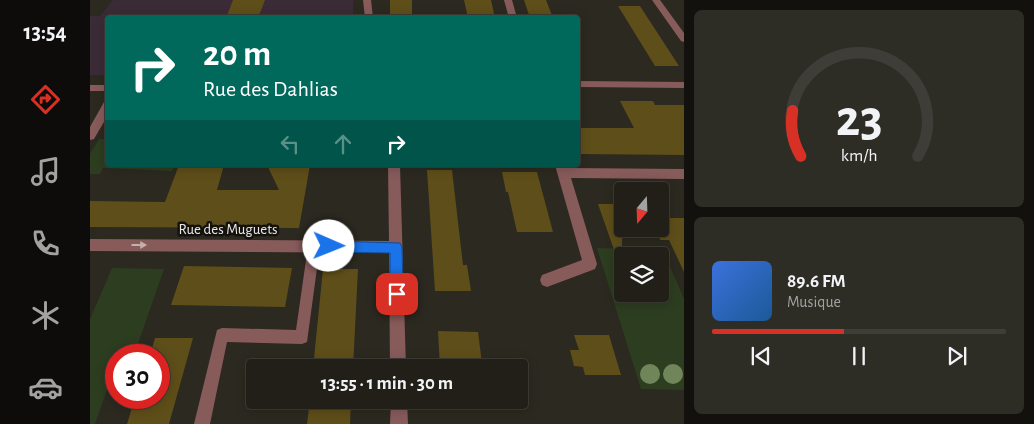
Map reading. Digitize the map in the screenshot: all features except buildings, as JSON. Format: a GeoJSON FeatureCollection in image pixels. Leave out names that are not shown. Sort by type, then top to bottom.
{"type":"FeatureCollection","features":[{"type":"Feature","properties":{"kind":"street"},"geometry":{"type":"LineString","coordinates":[[367,0],[369,15]]}},
{"type":"Feature","properties":{"kind":"street"},"geometry":{"type":"LineString","coordinates":[[508,0],[512,15]]}},
{"type":"Feature","properties":{"kind":"street"},"geometry":{"type":"LineString","coordinates":[[656,0],[684,39]]}},
{"type":"Feature","properties":{"kind":"street"},"geometry":{"type":"LineString","coordinates":[[580,84],[684,85]]}},
{"type":"Feature","properties":{"kind":"street"},"geometry":{"type":"LineString","coordinates":[[90,88],[105,88]]}},
{"type":"Feature","properties":{"kind":"street"},"geometry":{"type":"LineString","coordinates":[[90,136],[105,110]]}},
{"type":"Feature","properties":{"kind":"street"},"geometry":{"type":"LineString","coordinates":[[394,167],[398,359]]}},
{"type":"Feature","properties":{"kind":"street"},"geometry":{"type":"LineString","coordinates":[[547,280],[590,264],[562,169],[684,174]]}},
{"type":"Feature","properties":{"kind":"street","name":"Rue des Muguets"},"geometry":{"type":"LineString","coordinates":[[90,245],[396,247]]}},
{"type":"Feature","properties":{"kind":"street"},"geometry":{"type":"LineString","coordinates":[[399,409],[399,424]]}},
{"type":"Feature","properties":{"kind":"lane"},"geometry":{"type":"LineString","coordinates":[[202,424],[222,335],[302,337],[314,246]]}},
{"type":"Feature","properties":{"kind":"shaded area"},"geometry":{"type":"Polygon","coordinates":[[[113,0],[353,0],[353,15],[105,15],[105,75],[90,75],[90,16],[100,16],[113,0]]]}},
{"type":"Feature","properties":{"kind":"green space"},"geometry":{"type":"Polygon","coordinates":[[[99,139],[105,139],[105,167],[174,167],[172,171],[103,168],[100,174],[90,174],[90,154],[99,139]]]}},
{"type":"Feature","properties":{"kind":"green space"},"geometry":{"type":"Polygon","coordinates":[[[597,248],[614,249],[614,302],[669,302],[669,264],[684,299],[684,390],[641,389],[597,248]]]}},
{"type":"Feature","properties":{"kind":"green space"},"geometry":{"type":"Polygon","coordinates":[[[112,268],[164,269],[138,344],[105,344],[105,395],[95,424],[90,424],[90,319],[112,268]]]}},
{"type":"Feature","properties":{"kind":"route"},"geometry":{"type":"LineString","coordinates":[[329,246],[396,247],[397,294]]}}]}
